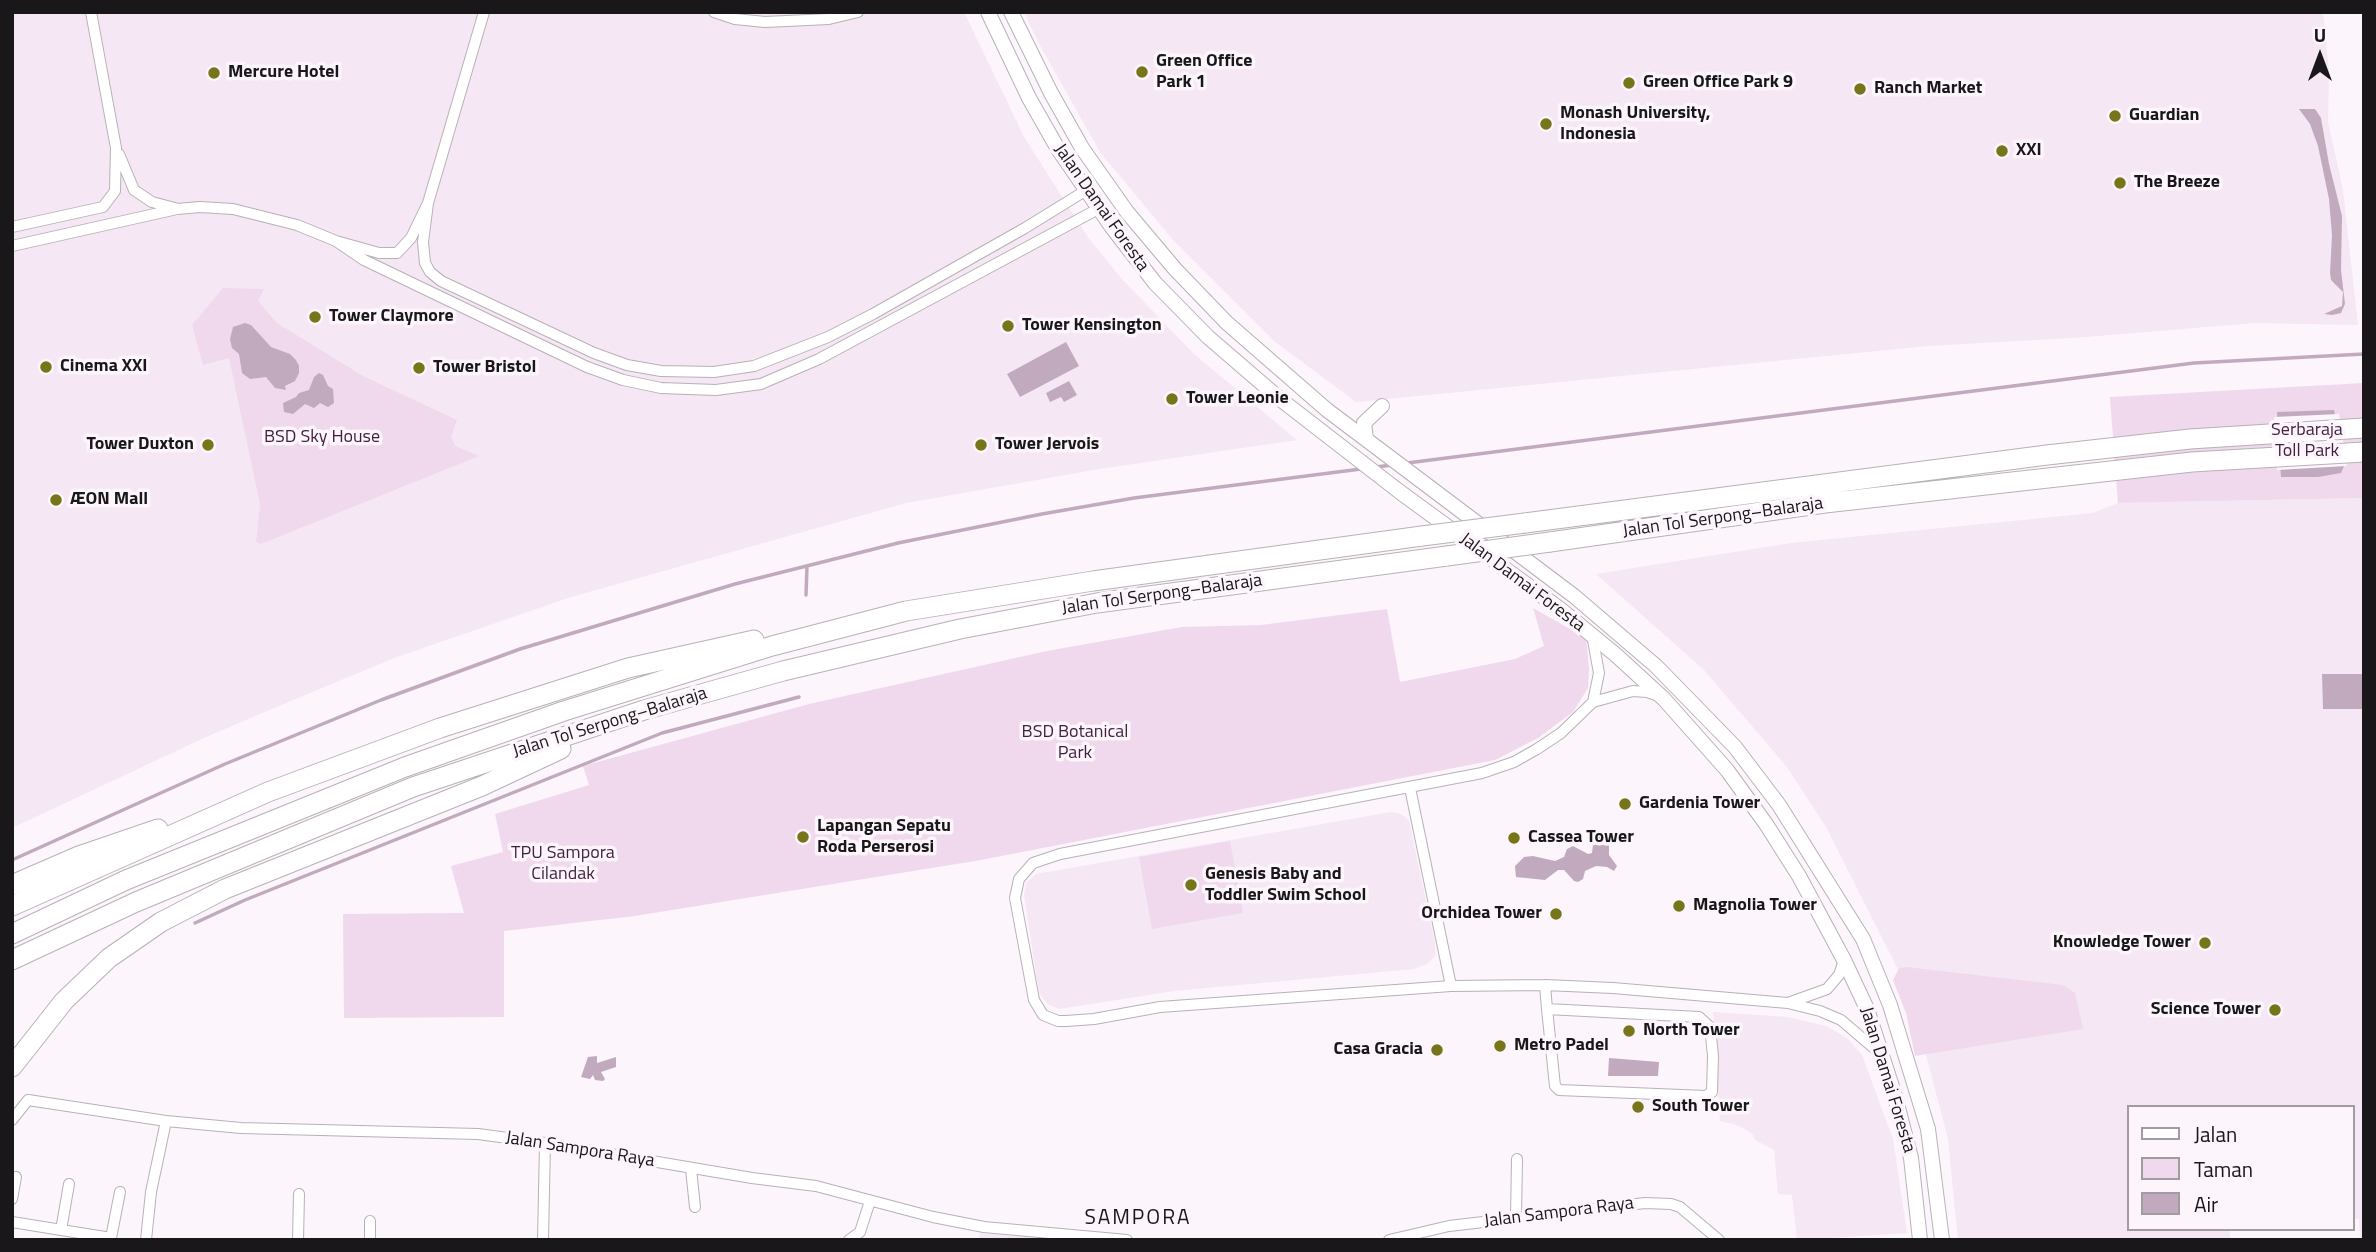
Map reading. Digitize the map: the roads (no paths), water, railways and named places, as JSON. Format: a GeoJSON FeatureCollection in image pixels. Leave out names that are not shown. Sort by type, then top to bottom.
{"type":"FeatureCollection","features":[{"type":"Feature","properties":{"kind":"highway","name":"Jalan Tol Serpong–Balaraja"},"geometry":{"type":"LineString","coordinates":[[12,934],[126,880],[405,766],[564,711],[772,646],[906,611],[1093,581],[1422,536],[2047,455],[2190,439],[2364,428]]}},
{"type":"Feature","properties":{"kind":"highway","name":"Jalan Tol Serpong–Balaraja"},"geometry":{"type":"LineString","coordinates":[[12,960],[136,902],[413,787],[644,710],[783,671],[946,632],[1097,603],[1825,503],[2192,462],[2364,452]]}},
{"type":"Feature","properties":{"kind":"highway"},"geometry":{"type":"LineString","coordinates":[[12,885],[79,856],[268,792],[440,728],[628,668],[698,651],[906,611]]}},
{"type":"Feature","properties":{"kind":"highway"},"geometry":{"type":"LineString","coordinates":[[12,1067],[64,1001],[109,958],[161,922],[225,889],[482,786],[644,710]]}},
{"type":"Feature","properties":{"kind":"highway"},"geometry":{"type":"LineString","coordinates":[[12,906],[268,792]]}},
{"type":"Feature","properties":{"kind":"main road","name":"Jalan Damai Foresta"},"geometry":{"type":"LineString","coordinates":[[988,12],[1029,98],[1058,149],[1098,209],[1155,283],[1241,366],[1324,433],[1592,635],[1664,699],[1702,739],[1766,824],[1799,876],[1867,1009],[1884,1056],[1911,1158],[1920,1240]]}},
{"type":"Feature","properties":{"kind":"main road","name":"Jalan Damai Foresta"},"geometry":{"type":"LineString","coordinates":[[1011,12],[1082,148],[1142,231],[1227,323],[1291,380],[1574,596],[1656,666],[1735,747],[1772,795],[1864,942],[1891,1005],[1928,1129],[1942,1240]]}},
{"type":"Feature","properties":{"kind":"main road"},"geometry":{"type":"LineString","coordinates":[[1366,439],[1364,422],[1382,406]]}},
{"type":"Feature","properties":{"kind":"main road"},"geometry":{"type":"LineString","coordinates":[[1911,1158],[1933,1154]]}},
{"type":"Feature","properties":{"kind":"street"},"geometry":{"type":"LineString","coordinates":[[12,227],[103,207],[115,191],[116,148],[91,12]]}},
{"type":"Feature","properties":{"kind":"street"},"geometry":{"type":"LineString","coordinates":[[484,12],[428,203],[423,242],[425,263],[430,272],[441,281],[594,353],[627,365],[661,371],[714,372],[754,366],[828,337],[873,314],[1085,191]]}},
{"type":"Feature","properties":{"kind":"street"},"geometry":{"type":"LineString","coordinates":[[714,12],[735,19],[765,22],[829,19],[858,12]]}},
{"type":"Feature","properties":{"kind":"street"},"geometry":{"type":"LineString","coordinates":[[116,148],[134,190],[152,202],[177,209]]}},
{"type":"Feature","properties":{"kind":"street"},"geometry":{"type":"LineString","coordinates":[[12,246],[177,209],[200,207],[233,209],[297,225],[336,241],[379,253],[397,253],[411,238],[428,203]]}},
{"type":"Feature","properties":{"kind":"street"},"geometry":{"type":"LineString","coordinates":[[103,207],[109,225]]}},
{"type":"Feature","properties":{"kind":"street"},"geometry":{"type":"LineString","coordinates":[[336,241],[365,260],[542,348],[623,380],[661,388],[716,390],[761,384],[819,359],[1098,209]]}},
{"type":"Feature","properties":{"kind":"street"},"geometry":{"type":"LineString","coordinates":[[1025,228],[1034,243]]}},
{"type":"Feature","properties":{"kind":"street"},"geometry":{"type":"LineString","coordinates":[[436,294],[441,281]]}},
{"type":"Feature","properties":{"kind":"street"},"geometry":{"type":"LineString","coordinates":[[1592,635],[1599,673],[1593,702]]}},
{"type":"Feature","properties":{"kind":"street"},"geometry":{"type":"LineString","coordinates":[[1664,699],[1647,692],[1633,691],[1593,702],[1561,733],[1514,762],[1482,773],[1060,854],[1032,863],[1019,879],[1015,898],[1034,1000],[1043,1015],[1066,1021],[1094,1020],[1160,1007],[1451,986],[1545,985],[1695,994],[1788,1003],[1820,1011],[1841,1020],[1884,1056]]}},
{"type":"Feature","properties":{"kind":"street"},"geometry":{"type":"LineString","coordinates":[[1410,788],[1451,986]]}},
{"type":"Feature","properties":{"kind":"street"},"geometry":{"type":"LineString","coordinates":[[1788,1003],[1827,989],[1839,975],[1844,960]]}},
{"type":"Feature","properties":{"kind":"street"},"geometry":{"type":"LineString","coordinates":[[1545,985],[1547,1009],[1555,1086],[1559,1090],[1709,1096],[1712,1093],[1710,1027],[1705,1020],[1694,1016],[1547,1009]]}},
{"type":"Feature","properties":{"kind":"street"},"geometry":{"type":"LineString","coordinates":[[1694,1016],[1695,994]]}},
{"type":"Feature","properties":{"kind":"street","name":"Jalan Sampora Raya"},"geometry":{"type":"LineString","coordinates":[[12,1120],[28,1100],[166,1121],[300,1131],[478,1134],[691,1169],[816,1186],[933,1217],[984,1227],[1127,1240]]}},
{"type":"Feature","properties":{"kind":"street"},"geometry":{"type":"LineString","coordinates":[[146,1240],[151,1192],[166,1121]]}},
{"type":"Feature","properties":{"kind":"street"},"geometry":{"type":"LineString","coordinates":[[543,1240],[545,1143]]}},
{"type":"Feature","properties":{"kind":"street"},"geometry":{"type":"LineString","coordinates":[[1516,1217],[1517,1158]]}},
{"type":"Feature","properties":{"kind":"street"},"geometry":{"type":"LineString","coordinates":[[691,1169],[695,1206]]}},
{"type":"Feature","properties":{"kind":"street"},"geometry":{"type":"LineString","coordinates":[[12,1199],[16,1177]]}},
{"type":"Feature","properties":{"kind":"street"},"geometry":{"type":"LineString","coordinates":[[61,1230],[69,1184]]}},
{"type":"Feature","properties":{"kind":"street"},"geometry":{"type":"LineString","coordinates":[[12,1222],[111,1238],[120,1192]]}},
{"type":"Feature","properties":{"kind":"street"},"geometry":{"type":"LineString","coordinates":[[298,1240],[299,1194]]}},
{"type":"Feature","properties":{"kind":"street"},"geometry":{"type":"LineString","coordinates":[[849,1240],[860,1232],[870,1201]]}},
{"type":"Feature","properties":{"kind":"street","name":"Jalan Sampora Raya"},"geometry":{"type":"LineString","coordinates":[[1389,1240],[1450,1226],[1629,1203],[1661,1203],[1680,1207],[1719,1240]]}},
{"type":"Feature","properties":{"kind":"street"},"geometry":{"type":"LineString","coordinates":[[370,1221],[370,1240]]}},
{"type":"Feature","properties":{"kind":"water"},"geometry":{"type":"Polygon","coordinates":[[[2299,109],[2315,109],[2321,118],[2342,216],[2341,270],[2345,304],[2341,313],[2332,315],[2324,314],[2342,306],[2343,292],[2331,280],[2332,235],[2329,199],[2318,146],[2310,124],[2299,109]]]}},
{"type":"Feature","properties":{"kind":"water"},"geometry":{"type":"Polygon","coordinates":[[[245,323],[251,325],[271,347],[290,354],[296,360],[299,373],[295,381],[285,386],[286,390],[275,388],[266,377],[250,379],[242,373],[239,354],[232,348],[230,339],[233,327],[245,323]]]}},
{"type":"Feature","properties":{"kind":"water"},"geometry":{"type":"Polygon","coordinates":[[[1066,342],[1079,366],[1020,397],[1007,374],[1066,342]]]}},
{"type":"Feature","properties":{"kind":"water"},"geometry":{"type":"Polygon","coordinates":[[[319,373],[333,389],[334,403],[328,407],[320,403],[314,408],[305,404],[293,414],[284,412],[283,403],[309,390],[314,377],[319,373]]]}},
{"type":"Feature","properties":{"kind":"water"},"geometry":{"type":"Polygon","coordinates":[[[1069,381],[1077,395],[1064,402],[1061,397],[1050,402],[1046,393],[1069,381]]]}},
{"type":"Feature","properties":{"kind":"water"},"geometry":{"type":"Polygon","coordinates":[[[2334,410],[2345,464],[2341,473],[2318,477],[2281,477],[2277,412],[2334,410]]]}},
{"type":"Feature","properties":{"kind":"water"},"geometry":{"type":"Polygon","coordinates":[[[2322,674],[2364,674],[2364,709],[2323,709],[2322,674]]]}},
{"type":"Feature","properties":{"kind":"water"},"geometry":{"type":"Polygon","coordinates":[[[1600,830],[1609,836],[1609,855],[1617,866],[1614,871],[1596,866],[1585,871],[1583,879],[1578,882],[1564,870],[1558,870],[1545,880],[1516,877],[1515,866],[1524,857],[1533,856],[1555,861],[1564,857],[1567,849],[1573,846],[1588,854],[1592,853],[1594,835],[1600,830]]]}},
{"type":"Feature","properties":{"kind":"water"},"geometry":{"type":"Polygon","coordinates":[[[597,1056],[597,1063],[616,1057],[616,1067],[601,1072],[605,1079],[603,1081],[595,1080],[593,1075],[590,1079],[581,1077],[588,1057],[597,1056]]]}},
{"type":"Feature","properties":{"kind":"water"},"geometry":{"type":"Polygon","coordinates":[[[1609,1058],[1659,1062],[1658,1076],[1608,1076],[1609,1058]]]}},
{"type":"Feature","properties":{"kind":"waterway"},"geometry":{"type":"LineString","coordinates":[[1407,463],[2194,363],[2364,354]]}},
{"type":"Feature","properties":{"kind":"waterway"},"geometry":{"type":"LineString","coordinates":[[1376,467],[1392,465]]}},
{"type":"Feature","properties":{"kind":"waterway"},"geometry":{"type":"LineString","coordinates":[[12,860],[225,764],[381,700],[520,649],[735,584],[898,543],[1042,514],[1134,498],[1361,469]]}},
{"type":"Feature","properties":{"kind":"waterway"},"geometry":{"type":"LineString","coordinates":[[806,595],[807,566]]}},
{"type":"Feature","properties":{"kind":"waterway"},"geometry":{"type":"LineString","coordinates":[[195,923],[245,900],[662,733],[799,697]]}},
{"type":"Feature","properties":{"kind":"place","name":"Green Office Park 1"},"geometry":{"type":"Point","coordinates":[1142,72]}},
{"type":"Feature","properties":{"kind":"place","name":"Mercure Hotel"},"geometry":{"type":"Point","coordinates":[214,73]}},
{"type":"Feature","properties":{"kind":"place","name":"Green Office Park 9"},"geometry":{"type":"Point","coordinates":[1629,83]}},
{"type":"Feature","properties":{"kind":"place","name":"Ranch Market"},"geometry":{"type":"Point","coordinates":[1860,89]}},
{"type":"Feature","properties":{"kind":"place","name":"Guardian"},"geometry":{"type":"Point","coordinates":[2115,116]}},
{"type":"Feature","properties":{"kind":"place","name":"Monash University, Indonesia"},"geometry":{"type":"Point","coordinates":[1546,124]}},
{"type":"Feature","properties":{"kind":"place","name":"XXI"},"geometry":{"type":"Point","coordinates":[2002,151]}},
{"type":"Feature","properties":{"kind":"place","name":"The Breeze"},"geometry":{"type":"Point","coordinates":[2120,183]}},
{"type":"Feature","properties":{"kind":"place","name":"Tower Claymore"},"geometry":{"type":"Point","coordinates":[315,317]}},
{"type":"Feature","properties":{"kind":"place","name":"Tower Kensington"},"geometry":{"type":"Point","coordinates":[1008,326]}},
{"type":"Feature","properties":{"kind":"place","name":"Cinema XXI"},"geometry":{"type":"Point","coordinates":[46,367]}},
{"type":"Feature","properties":{"kind":"place","name":"Tower Bristol"},"geometry":{"type":"Point","coordinates":[419,368]}},
{"type":"Feature","properties":{"kind":"place","name":"Tower Leonie"},"geometry":{"type":"Point","coordinates":[1172,399]}},
{"type":"Feature","properties":{"kind":"place","name":"Tower Duxton"},"geometry":{"type":"Point","coordinates":[208,445]}},
{"type":"Feature","properties":{"kind":"place","name":"Tower Jervois"},"geometry":{"type":"Point","coordinates":[981,445]}},
{"type":"Feature","properties":{"kind":"place","name":"ÆON Mall"},"geometry":{"type":"Point","coordinates":[56,500]}},
{"type":"Feature","properties":{"kind":"place","name":"Gardenia Tower"},"geometry":{"type":"Point","coordinates":[1625,804]}},
{"type":"Feature","properties":{"kind":"place","name":"Lapangan Sepatu Roda Perserosi"},"geometry":{"type":"Point","coordinates":[803,837]}},
{"type":"Feature","properties":{"kind":"place","name":"Cassea Tower"},"geometry":{"type":"Point","coordinates":[1514,838]}},
{"type":"Feature","properties":{"kind":"place","name":"Genesis Baby and Toddler Swim School"},"geometry":{"type":"Point","coordinates":[1191,885]}},
{"type":"Feature","properties":{"kind":"place","name":"Magnolia Tower"},"geometry":{"type":"Point","coordinates":[1679,906]}},
{"type":"Feature","properties":{"kind":"place","name":"Orchidea Tower"},"geometry":{"type":"Point","coordinates":[1556,914]}},
{"type":"Feature","properties":{"kind":"place","name":"Knowledge Tower"},"geometry":{"type":"Point","coordinates":[2205,943]}},
{"type":"Feature","properties":{"kind":"place","name":"Science Tower"},"geometry":{"type":"Point","coordinates":[2275,1010]}},
{"type":"Feature","properties":{"kind":"place","name":"North Tower"},"geometry":{"type":"Point","coordinates":[1629,1031]}},
{"type":"Feature","properties":{"kind":"place","name":"Metro Padel"},"geometry":{"type":"Point","coordinates":[1500,1046]}},
{"type":"Feature","properties":{"kind":"place","name":"Casa Gracia"},"geometry":{"type":"Point","coordinates":[1437,1050]}},
{"type":"Feature","properties":{"kind":"place","name":"South Tower"},"geometry":{"type":"Point","coordinates":[1638,1107]}},
{"type":"Feature","properties":{"kind":"district","name":"SAMPORA"},"geometry":{"type":"Point","coordinates":[1138,1219]}},
{"type":"Feature","properties":{"kind":"park label","name":"BSD Sky House"},"geometry":{"type":"Point","coordinates":[322,438]}},
{"type":"Feature","properties":{"kind":"park label","name":"Serbaraja Toll Park"},"geometry":{"type":"Point","coordinates":[2307,441]}},
{"type":"Feature","properties":{"kind":"park label","name":"BSD Botanical Park"},"geometry":{"type":"Point","coordinates":[1075,743]}},
{"type":"Feature","properties":{"kind":"park label","name":"TPU Sampora Cilandak"},"geometry":{"type":"Point","coordinates":[563,864]}}]}
